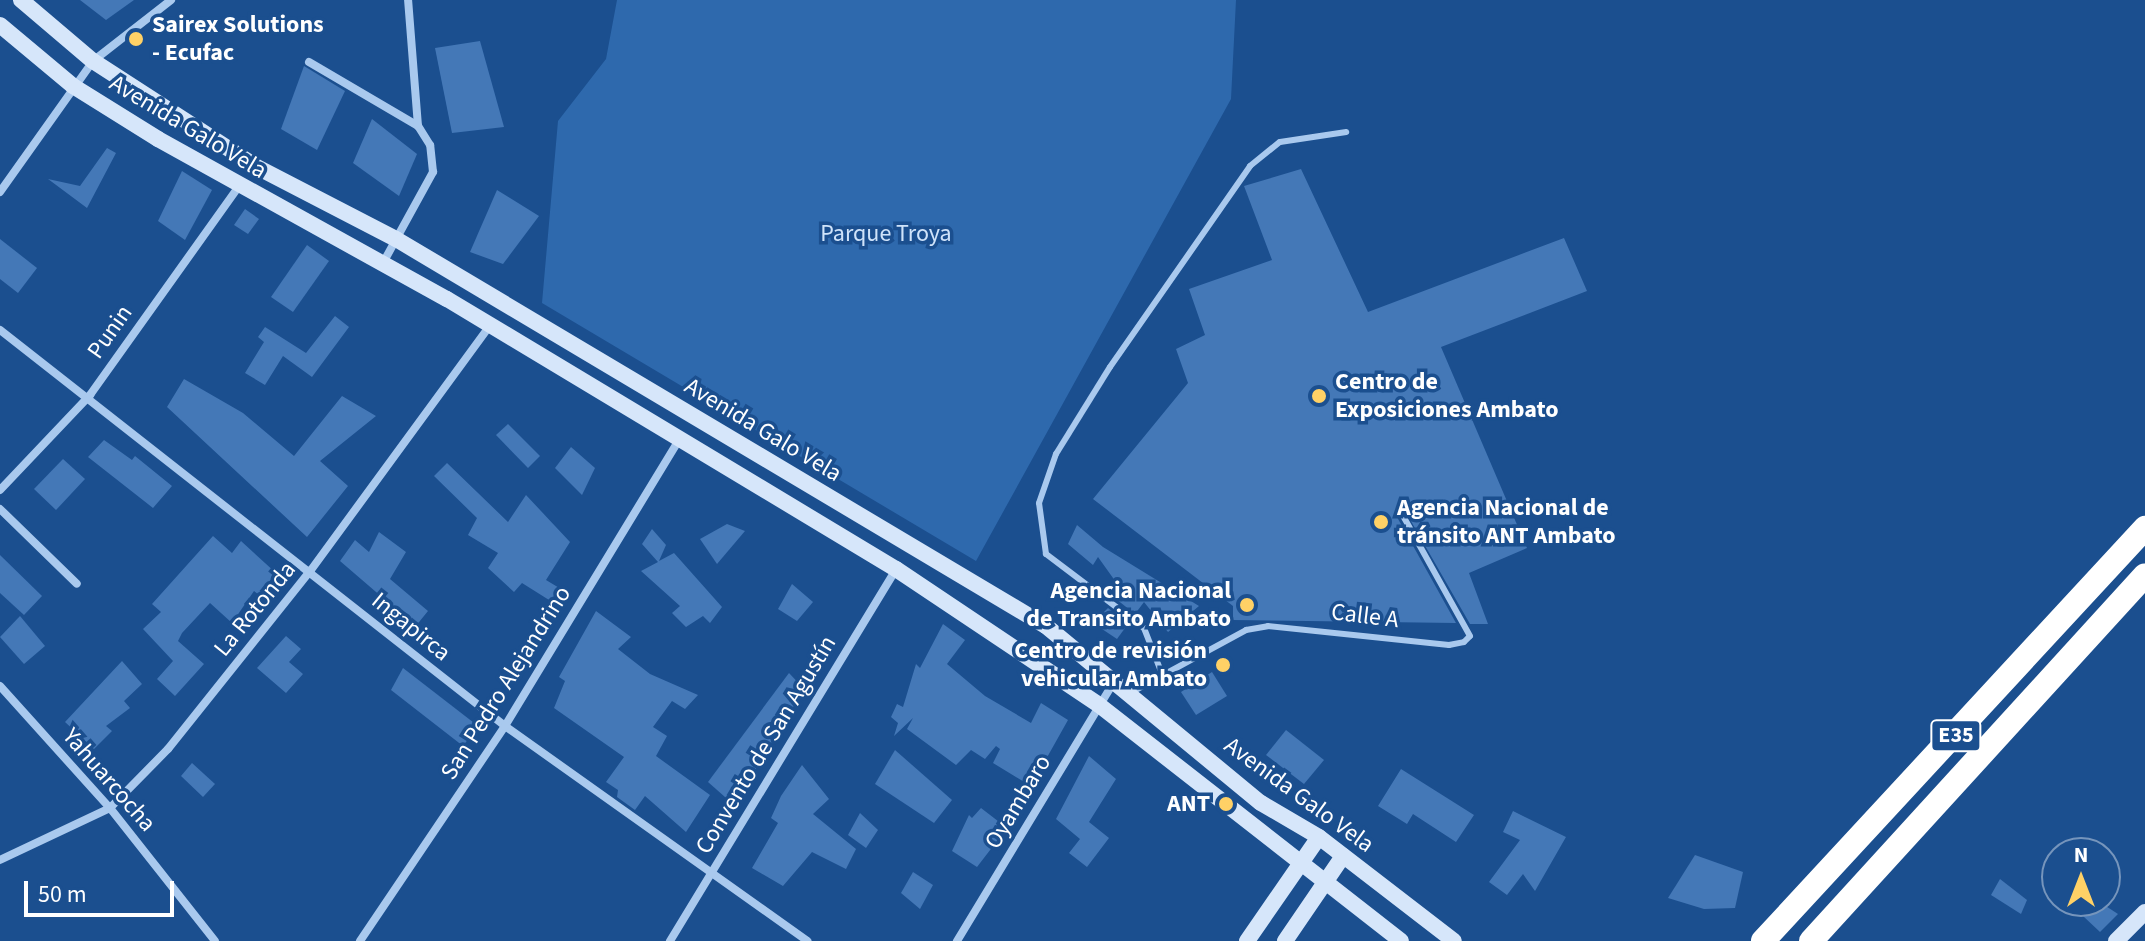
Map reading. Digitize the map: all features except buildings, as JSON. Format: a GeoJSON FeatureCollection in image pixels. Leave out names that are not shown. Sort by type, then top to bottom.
{"type":"FeatureCollection","features":[{"type":"Feature","properties":{"kind":"highway","name":"E35"},"geometry":{"type":"LineString","coordinates":[[1763,941],[2145,528]]}},
{"type":"Feature","properties":{"kind":"highway","name":"E35"},"geometry":{"type":"LineString","coordinates":[[1811,941],[2145,575]]}},
{"type":"Feature","properties":{"kind":"main road","name":"Avenida Galo Vela"},"geometry":{"type":"LineString","coordinates":[[21,0],[93,61],[255,166],[396,239],[1046,626],[1261,803],[1319,837],[1454,941]]}},
{"type":"Feature","properties":{"kind":"main road","name":"Avenida Galo Vela"},"geometry":{"type":"LineString","coordinates":[[0,25],[73,86],[239,186],[383,263],[490,325],[896,569],[1099,705],[1401,941]]}},
{"type":"Feature","properties":{"kind":"main road"},"geometry":{"type":"LineString","coordinates":[[1247,941],[1319,837]]}},
{"type":"Feature","properties":{"kind":"main road"},"geometry":{"type":"LineString","coordinates":[[1285,941],[1343,856]]}},
{"type":"Feature","properties":{"kind":"main road"},"geometry":{"type":"LineString","coordinates":[[2116,941],[2145,912]]}},
{"type":"Feature","properties":{"kind":"street"},"geometry":{"type":"LineString","coordinates":[[0,192],[93,61],[153,10],[171,0]]}},
{"type":"Feature","properties":{"kind":"street"},"geometry":{"type":"LineString","coordinates":[[408,0],[418,126]]}},
{"type":"Feature","properties":{"kind":"street"},"geometry":{"type":"LineString","coordinates":[[309,62],[418,126],[430,145],[433,172],[383,263]]}},
{"type":"Feature","properties":{"kind":"street","name":"Punin"},"geometry":{"type":"LineString","coordinates":[[0,490],[90,395],[239,186]]}},
{"type":"Feature","properties":{"kind":"street","name":"La Rotonda"},"geometry":{"type":"LineString","coordinates":[[0,860],[110,808],[168,749],[311,570],[490,325]]}},
{"type":"Feature","properties":{"kind":"street","name":"Ingapirca"},"geometry":{"type":"LineString","coordinates":[[0,330],[90,395],[505,726],[709,876],[807,941]]}},
{"type":"Feature","properties":{"kind":"street","name":"San Pedro Alejandrino"},"geometry":{"type":"LineString","coordinates":[[360,941],[505,726],[679,440]]}},
{"type":"Feature","properties":{"kind":"street"},"geometry":{"type":"LineString","coordinates":[[0,509],[77,584]]}},
{"type":"Feature","properties":{"kind":"street","name":"Convento de San Agustín"},"geometry":{"type":"LineString","coordinates":[[670,941],[896,569]]}},
{"type":"Feature","properties":{"kind":"street","name":"Oyambaro"},"geometry":{"type":"LineString","coordinates":[[957,941],[1113,683]]}},
{"type":"Feature","properties":{"kind":"street","name":"Yahuarcocha"},"geometry":{"type":"LineString","coordinates":[[0,686],[110,808],[215,941]]}},
{"type":"Feature","properties":{"kind":"lane"},"geometry":{"type":"LineString","coordinates":[[1162,674],[1144,628],[1046,554],[1039,503],[1056,454],[1110,367],[1250,166],[1280,142],[1346,132]]}},
{"type":"Feature","properties":{"kind":"lane","name":"Calle A"},"geometry":{"type":"LineString","coordinates":[[1129,694],[1246,630],[1268,626],[1449,645],[1464,642],[1470,636],[1402,514]]}},
{"type":"Feature","properties":{"kind":"green space","name":"Parque Troya"},"geometry":{"type":"Polygon","coordinates":[[[617,0],[1236,0],[1231,99],[976,561],[542,303],[558,121],[606,59],[617,0]]]}},
{"type":"Feature","properties":{"kind":"place","name":"Sairex Solutions - Ecufac"},"geometry":{"type":"Point","coordinates":[136,39]}},
{"type":"Feature","properties":{"kind":"place","name":"Centro de Exposiciones Ambato"},"geometry":{"type":"Point","coordinates":[1319,396]}},
{"type":"Feature","properties":{"kind":"place","name":"Agencia Nacional de tránsito ANT Ambato"},"geometry":{"type":"Point","coordinates":[1381,522]}},
{"type":"Feature","properties":{"kind":"place","name":"Agencia Nacional de Transito Ambato"},"geometry":{"type":"Point","coordinates":[1247,605]}},
{"type":"Feature","properties":{"kind":"place","name":"Centro de revisión vehicular Ambato"},"geometry":{"type":"Point","coordinates":[1223,665]}},
{"type":"Feature","properties":{"kind":"place","name":"ANT"},"geometry":{"type":"Point","coordinates":[1226,804]}}]}
